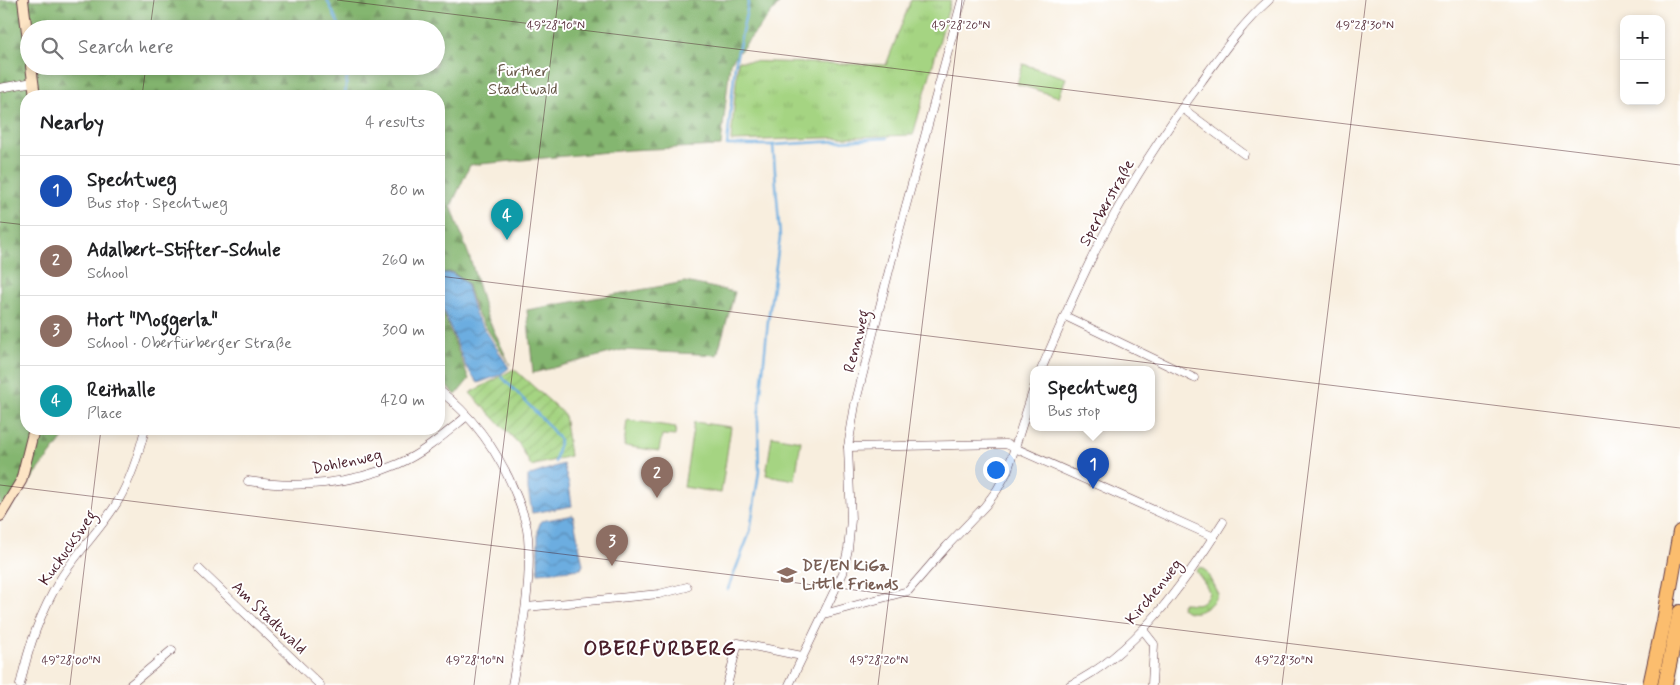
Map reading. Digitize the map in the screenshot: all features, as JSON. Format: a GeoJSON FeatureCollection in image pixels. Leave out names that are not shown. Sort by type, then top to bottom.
{"type":"FeatureCollection","features":[{"type":"Feature","properties":{"kind":"highway"},"geometry":{"type":"LineString","coordinates":[[1650,685],[1680,532]]}},
{"type":"Feature","properties":{"kind":"highway"},"geometry":{"type":"LineString","coordinates":[[1665,685],[1680,612]]}},
{"type":"Feature","properties":{"kind":"street"},"geometry":{"type":"LineString","coordinates":[[23,0],[26,20]]}},
{"type":"Feature","properties":{"kind":"street","name":"Rennweg"},"geometry":{"type":"LineString","coordinates":[[789,685],[843,573],[851,520],[848,447],[855,405],[962,0]]}},
{"type":"Feature","properties":{"kind":"street","name":"Sperberstraße"},"geometry":{"type":"LineString","coordinates":[[1043,366],[1105,232],[1141,169],[1182,108],[1245,23],[1269,0]]}},
{"type":"Feature","properties":{"kind":"street"},"geometry":{"type":"LineString","coordinates":[[32,75],[34,90]]}},
{"type":"Feature","properties":{"kind":"street"},"geometry":{"type":"LineString","coordinates":[[0,88],[32,82]]}},
{"type":"Feature","properties":{"kind":"street"},"geometry":{"type":"LineString","coordinates":[[1182,108],[1244,154]]}},
{"type":"Feature","properties":{"kind":"street"},"geometry":{"type":"LineString","coordinates":[[1065,316],[1194,378]]}},
{"type":"Feature","properties":{"kind":"street"},"geometry":{"type":"LineString","coordinates":[[445,396],[480,429],[496,452],[524,514],[529,554],[527,606],[512,685]]}},
{"type":"Feature","properties":{"kind":"street"},"geometry":{"type":"LineString","coordinates":[[824,614],[908,591],[985,506],[997,490],[1007,472],[1030,400]]}},
{"type":"Feature","properties":{"kind":"street","name":"Dohlenweg"},"geometry":{"type":"LineString","coordinates":[[445,433],[467,416]]}},
{"type":"Feature","properties":{"kind":"street"},"geometry":{"type":"LineString","coordinates":[[0,516],[21,481],[32,435]]}},
{"type":"Feature","properties":{"kind":"street","name":"Kuckucksweg"},"geometry":{"type":"LineString","coordinates":[[20,685],[27,653],[46,604],[62,576],[118,500],[136,458],[143,435]]}},
{"type":"Feature","properties":{"kind":"street","name":"Dohlenweg"},"geometry":{"type":"LineString","coordinates":[[248,482],[292,485],[339,481],[373,474],[399,464],[425,449],[443,435]]}},
{"type":"Feature","properties":{"kind":"street"},"geometry":{"type":"LineString","coordinates":[[848,447],[1006,444],[1214,537]]}},
{"type":"Feature","properties":{"kind":"street","name":"Kirchenweg"},"geometry":{"type":"LineString","coordinates":[[1070,685],[1091,675],[1144,630],[1174,593],[1223,522]]}},
{"type":"Feature","properties":{"kind":"street","name":"Am Stadtwald"},"geometry":{"type":"LineString","coordinates":[[199,569],[320,685]]}},
{"type":"Feature","properties":{"kind":"street"},"geometry":{"type":"LineString","coordinates":[[527,606],[659,594],[687,587]]}},
{"type":"Feature","properties":{"kind":"street"},"geometry":{"type":"LineString","coordinates":[[1144,630],[1154,644],[1152,685]]}},
{"type":"Feature","properties":{"kind":"street"},"geometry":{"type":"LineString","coordinates":[[727,685],[738,644],[802,656]]}},
{"type":"Feature","properties":{"kind":"street"},"geometry":{"type":"LineString","coordinates":[[130,685],[172,650]]}},
{"type":"Feature","properties":{"kind":"green space","name":"Fürther Stadtwald"},"geometry":{"type":"Polygon","coordinates":[[[0,0],[782,0],[730,63],[721,146],[629,150],[470,165],[451,206],[471,261],[486,314],[510,365],[476,312],[467,283],[452,272],[445,273],[445,90],[20,90],[20,435],[65,435],[0,520],[0,0]]]}},
{"type":"Feature","properties":{"kind":"green space"},"geometry":{"type":"Polygon","coordinates":[[[911,0],[951,0],[913,135],[731,141],[738,61],[886,65],[911,0]]]}},
{"type":"Feature","properties":{"kind":"green space"},"geometry":{"type":"Polygon","coordinates":[[[1023,64],[1066,78],[1059,97],[1017,84],[1023,64]]]}},
{"type":"Feature","properties":{"kind":"green space"},"geometry":{"type":"Polygon","coordinates":[[[685,282],[735,292],[717,355],[622,350],[533,373],[527,310],[685,282]]]}},
{"type":"Feature","properties":{"kind":"green space"},"geometry":{"type":"Polygon","coordinates":[[[445,317],[469,379],[456,395],[445,385],[445,317]]]}},
{"type":"Feature","properties":{"kind":"green space"},"geometry":{"type":"Polygon","coordinates":[[[514,369],[564,414],[570,456],[531,466],[519,444],[470,393],[514,369]]]}},
{"type":"Feature","properties":{"kind":"green space"},"geometry":{"type":"Polygon","coordinates":[[[627,420],[676,427],[675,436],[662,435],[659,451],[624,446],[627,420]]]}},
{"type":"Feature","properties":{"kind":"green space"},"geometry":{"type":"Polygon","coordinates":[[[694,422],[731,427],[721,493],[684,487],[694,422]]]}},
{"type":"Feature","properties":{"kind":"green space"},"geometry":{"type":"Polygon","coordinates":[[[772,436],[801,441],[795,480],[766,475],[772,436]]]}},
{"type":"Feature","properties":{"kind":"green space"},"geometry":{"type":"Polygon","coordinates":[[[1200,567],[1206,571],[1218,594],[1202,610],[1197,612],[1187,611],[1181,608],[1183,603],[1201,603],[1209,593],[1196,571],[1200,567]]]}},
{"type":"Feature","properties":{"kind":"water"},"geometry":{"type":"Polygon","coordinates":[[[445,273],[452,273],[466,283],[475,314],[509,368],[500,375],[478,383],[466,367],[445,314],[445,273]]]}},
{"type":"Feature","properties":{"kind":"water"},"geometry":{"type":"Polygon","coordinates":[[[563,464],[569,484],[572,506],[532,513],[528,476],[563,464]]]}},
{"type":"Feature","properties":{"kind":"water"},"geometry":{"type":"Polygon","coordinates":[[[573,515],[583,565],[581,569],[538,573],[538,529],[541,521],[573,515]]]}},
{"type":"Feature","properties":{"kind":"waterway"},"geometry":{"type":"LineString","coordinates":[[327,0],[337,20]]}},
{"type":"Feature","properties":{"kind":"waterway"},"geometry":{"type":"LineString","coordinates":[[728,589],[750,532],[759,471],[758,420],[768,321],[780,237],[773,145],[727,145],[735,65],[749,0]]}},
{"type":"Feature","properties":{"kind":"waterway"},"geometry":{"type":"LineString","coordinates":[[346,90],[347,75]]}},
{"type":"Feature","properties":{"kind":"waterway"},"geometry":{"type":"LineString","coordinates":[[773,145],[887,138]]}},
{"type":"Feature","properties":{"kind":"waterway"},"geometry":{"type":"LineString","coordinates":[[502,377],[560,440],[555,462]]}},
{"type":"Feature","properties":{"kind":"place","name":"Reithalle"},"geometry":{"type":"Point","coordinates":[507,240]}},
{"type":"Feature","properties":{"kind":"place","name":"Spechtweg"},"geometry":{"type":"Point","coordinates":[1093,489]}},
{"type":"Feature","properties":{"kind":"place","name":"Adalbert-Stifter-Schule"},"geometry":{"type":"Point","coordinates":[657,498]}},
{"type":"Feature","properties":{"kind":"place","name":"Hort \"Moggerla\""},"geometry":{"type":"Point","coordinates":[612,566]}},
{"type":"Feature","properties":{"kind":"place","name":"DE/EN KiGa Little Friends"},"geometry":{"type":"Point","coordinates":[787,575]}},
{"type":"Feature","properties":{"kind":"district","name":"OBERFÜRBERG"},"geometry":{"type":"Point","coordinates":[660,649]}}]}
